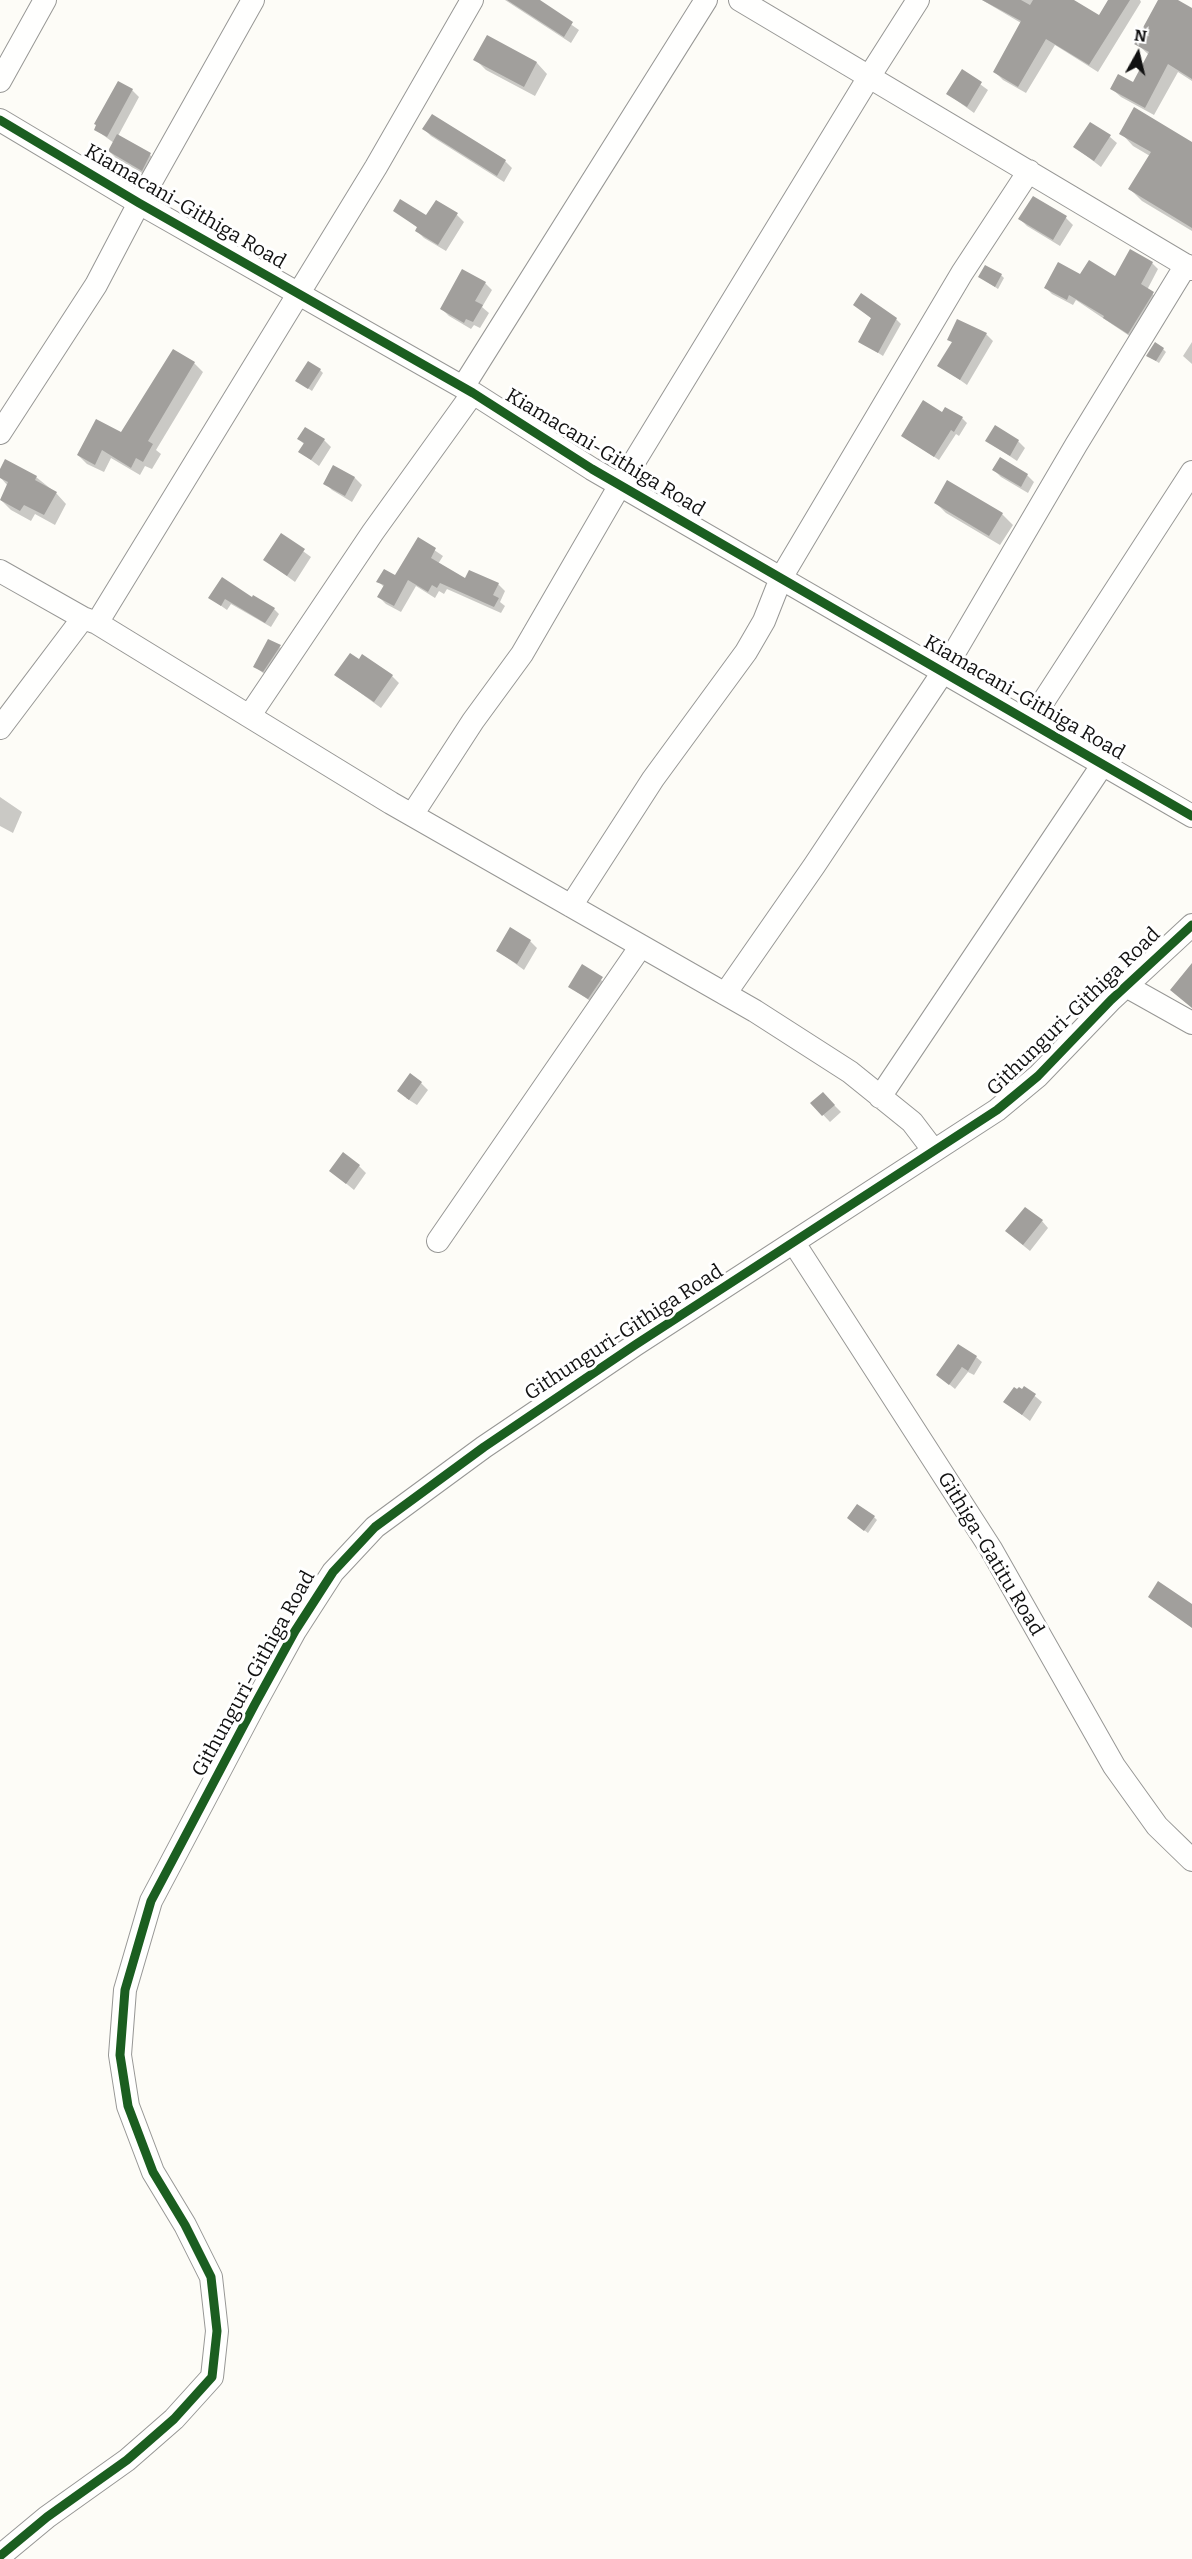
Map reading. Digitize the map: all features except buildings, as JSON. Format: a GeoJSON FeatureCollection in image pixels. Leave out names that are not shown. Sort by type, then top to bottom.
{"type":"FeatureCollection","features":[{"type":"Feature","properties":{"kind":"street"},"geometry":{"type":"LineString","coordinates":[[0,81],[45,0]]}},
{"type":"Feature","properties":{"kind":"street"},"geometry":{"type":"LineString","coordinates":[[0,433],[96,285],[138,203],[253,0]]}},
{"type":"Feature","properties":{"kind":"street"},"geometry":{"type":"LineString","coordinates":[[0,728],[90,620],[299,294],[376,167],[472,0]]}},
{"type":"Feature","properties":{"kind":"street"},"geometry":{"type":"LineString","coordinates":[[250,715],[468,390],[705,0]]}},
{"type":"Feature","properties":{"kind":"street"},"geometry":{"type":"LineString","coordinates":[[725,994],[943,672],[1076,445],[1189,267],[740,0]]}},
{"type":"Feature","properties":{"kind":"street"},"geometry":{"type":"LineString","coordinates":[[412,815],[473,721],[522,654],[620,485],[868,76],[918,0]]}},
{"type":"Feature","properties":{"kind":"street","name":"Kiamacani-Githiga Road"},"geometry":{"type":"LineString","coordinates":[[0,120],[138,203],[468,390],[620,485],[1192,816]]}},
{"type":"Feature","properties":{"kind":"street"},"geometry":{"type":"LineString","coordinates":[[571,906],[653,779],[746,652],[764,621],[781,578],[962,273],[1029,171]]}},
{"type":"Feature","properties":{"kind":"street"},"geometry":{"type":"LineString","coordinates":[[1030,722],[1192,472]]}},
{"type":"Feature","properties":{"kind":"street"},"geometry":{"type":"LineString","coordinates":[[0,572],[90,620],[412,815],[725,994],[850,1072],[912,1122],[934,1151]]}},
{"type":"Feature","properties":{"kind":"street"},"geometry":{"type":"LineString","coordinates":[[880,1097],[1103,764]]}},
{"type":"Feature","properties":{"kind":"street","name":"Githunguri-Githiga Road"},"geometry":{"type":"LineString","coordinates":[[0,2556],[47,2517],[151,2440],[174,2419],[212,2377],[217,2331],[211,2277],[185,2225],[153,2172],[128,2106],[120,2055],[125,1990],[151,1901],[295,1632],[333,1572],[375,1527],[421,1491],[560,1396],[997,1110],[1038,1076],[1126,986],[1192,925]]}},
{"type":"Feature","properties":{"kind":"street"},"geometry":{"type":"LineString","coordinates":[[438,1241],[641,946]]}},
{"type":"Feature","properties":{"kind":"street"},"geometry":{"type":"LineString","coordinates":[[1126,986],[1192,1023]]}},
{"type":"Feature","properties":{"kind":"street","name":"Githiga-Gatitu Road"},"geometry":{"type":"LineString","coordinates":[[794,1243],[991,1549],[1114,1766],[1157,1826],[1192,1860]]}},
{"type":"Feature","properties":{"kind":"cycle path"},"geometry":{"type":"LineString","coordinates":[[0,120],[139,203],[473,393],[592,469],[1192,816]]}},
{"type":"Feature","properties":{"kind":"cycle path"},"geometry":{"type":"LineString","coordinates":[[0,2556],[47,2517],[127,2460],[174,2419],[212,2377],[217,2331],[211,2277],[185,2225],[153,2172],[128,2106],[120,2055],[125,1990],[151,1901],[295,1631],[333,1572],[375,1527],[484,1447],[635,1345],[997,1110],[1038,1076],[1111,1000],[1192,925]]}}]}
